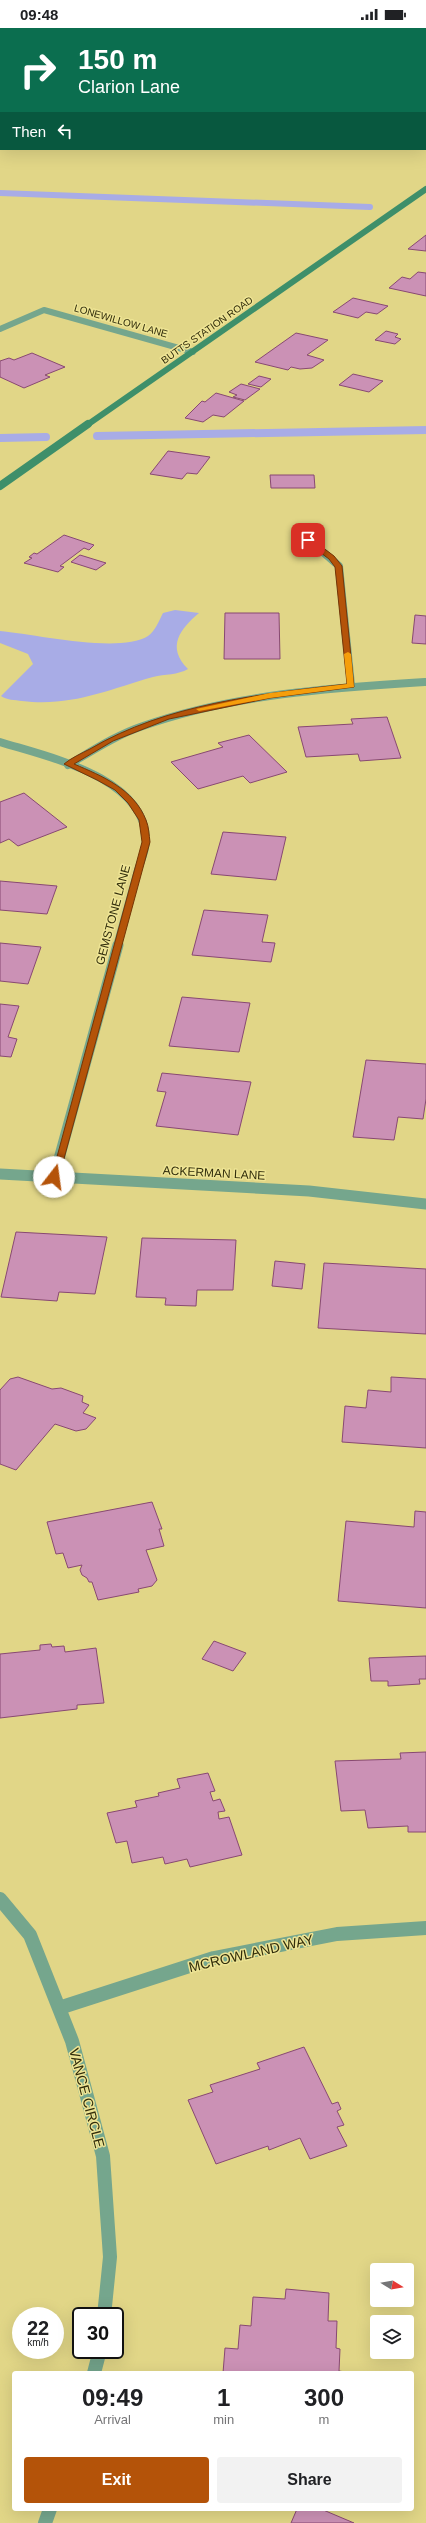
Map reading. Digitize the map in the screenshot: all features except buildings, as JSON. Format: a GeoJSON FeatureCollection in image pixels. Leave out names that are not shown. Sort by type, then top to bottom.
{"type":"FeatureCollection","features":[{"type":"Feature","properties":{"kind":"main road","name":"BUTTS STATION ROAD"},"geometry":{"type":"LineString","coordinates":[[0,486],[426,189]]}},
{"type":"Feature","properties":{"kind":"street","name":"LONEWILLOW LANE"},"geometry":{"type":"LineString","coordinates":[[0,329],[44,310],[193,352]]}},
{"type":"Feature","properties":{"kind":"street"},"geometry":{"type":"LineString","coordinates":[[308,540],[331,557],[339,566],[351,685]]}},
{"type":"Feature","properties":{"kind":"street"},"geometry":{"type":"LineString","coordinates":[[68,764],[110,740],[167,717],[270,696],[351,685],[426,682]]}},
{"type":"Feature","properties":{"kind":"street","name":"GEMSTONE LANE"},"geometry":{"type":"LineString","coordinates":[[0,742],[68,764],[100,778],[117,788],[130,801],[143,820],[146,842],[54,1177]]}},
{"type":"Feature","properties":{"kind":"street","name":"ACKERMAN LANE"},"geometry":{"type":"LineString","coordinates":[[0,1174],[309,1191],[426,1204]]}},
{"type":"Feature","properties":{"kind":"street","name":"VANCE CIRCLE"},"geometry":{"type":"LineString","coordinates":[[0,1899],[30,1935],[72,2041],[103,2156],[110,2258],[105,2307]]}},
{"type":"Feature","properties":{"kind":"street","name":"MCROWLAND WAY"},"geometry":{"type":"LineString","coordinates":[[58,2008],[214,1958],[336,1934],[426,1928]]}},
{"type":"Feature","properties":{"kind":"street"},"geometry":{"type":"LineString","coordinates":[[95,2371],[98,2359]]}},
{"type":"Feature","properties":{"kind":"street"},"geometry":{"type":"LineString","coordinates":[[45,2523],[49,2511]]}},
{"type":"Feature","properties":{"kind":"water"},"geometry":{"type":"Polygon","coordinates":[[[175,610],[199,613],[186,625],[178,639],[178,653],[181,661],[188,669],[184,671],[153,677],[89,696],[57,702],[11,700],[1,696],[33,664],[28,654],[0,643],[0,631],[98,643],[135,641],[148,636],[155,629],[163,613],[175,610]]]}},
{"type":"Feature","properties":{"kind":"waterway"},"geometry":{"type":"LineString","coordinates":[[0,193],[370,207]]}},
{"type":"Feature","properties":{"kind":"waterway"},"geometry":{"type":"LineString","coordinates":[[97,436],[426,430]]}},
{"type":"Feature","properties":{"kind":"waterway"},"geometry":{"type":"LineString","coordinates":[[0,438],[46,437]]}},
{"type":"Feature","properties":{"kind":"slow traffic"},"geometry":{"type":"LineString","coordinates":[[199,709],[270,696],[351,685],[348,654]]}},
{"type":"Feature","properties":{"kind":"route"},"geometry":{"type":"LineString","coordinates":[[54,1177],[146,842],[143,820],[130,801],[117,788],[100,778],[68,764],[110,740],[167,717],[199,709],[270,696],[351,685],[339,566],[331,557],[308,540]]}}]}
